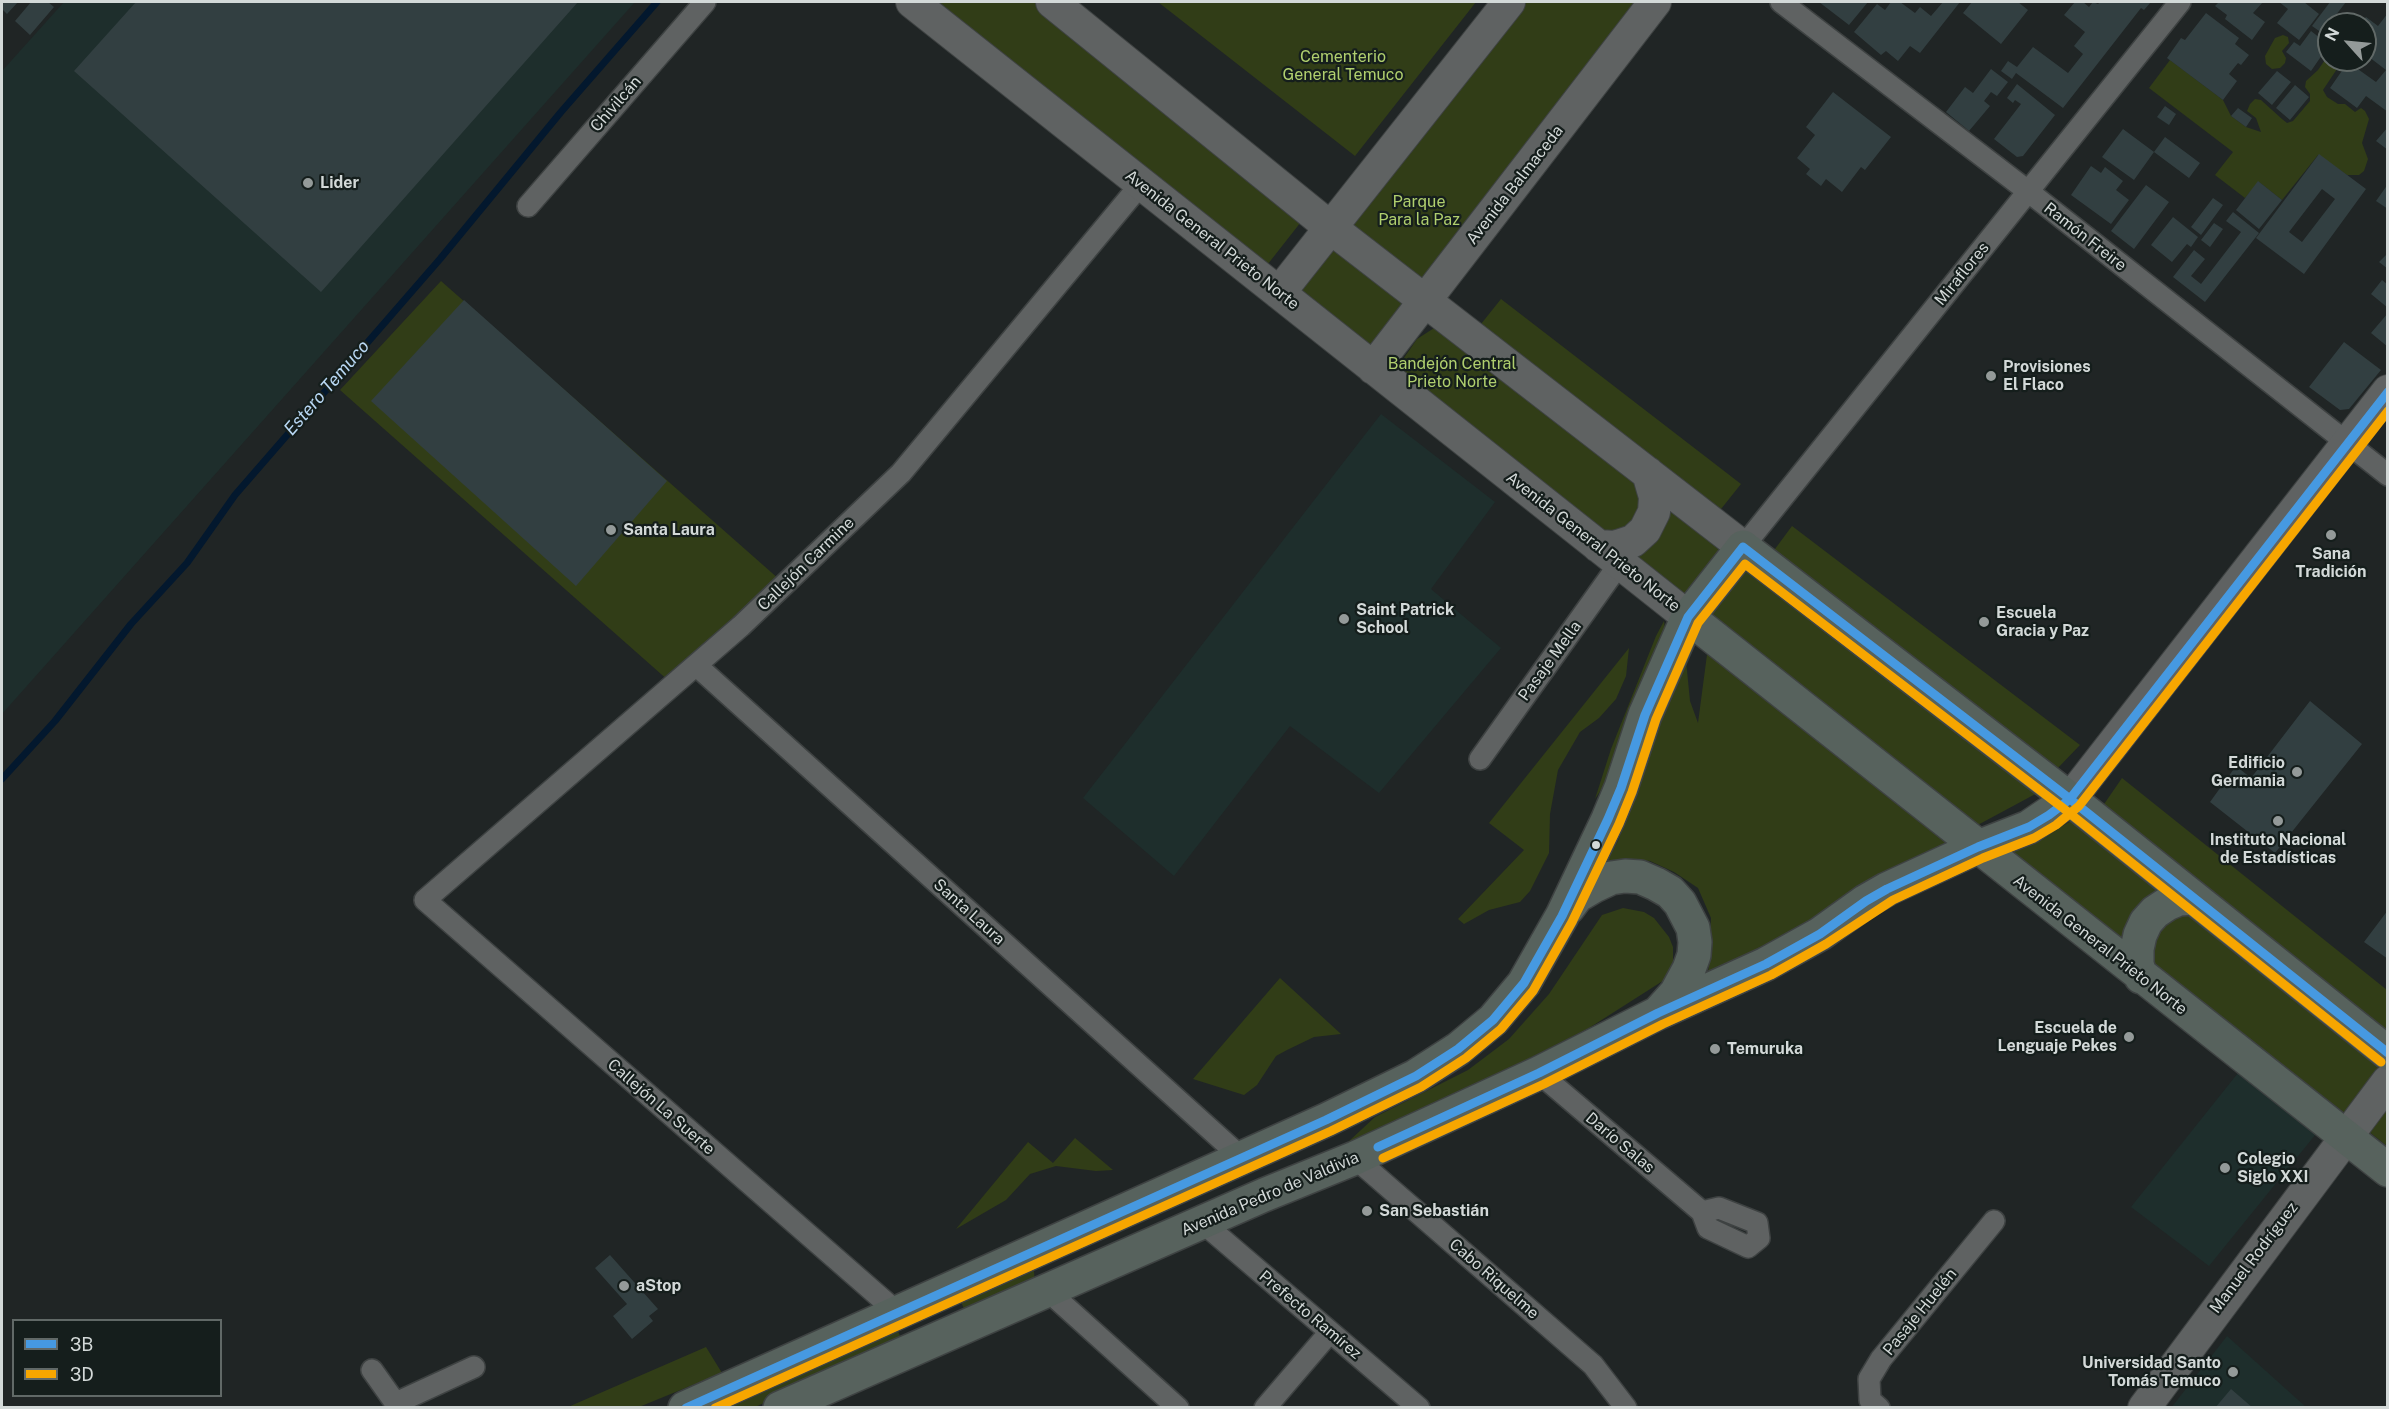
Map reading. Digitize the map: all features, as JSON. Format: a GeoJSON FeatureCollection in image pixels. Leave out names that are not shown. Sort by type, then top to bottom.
{"type":"FeatureCollection","features":[{"type":"Feature","properties":{"kind":"main road","name":"Avenida General Prieto Norte"},"geometry":{"type":"LineString","coordinates":[[912,2],[2141,977],[2388,1170]]}},
{"type":"Feature","properties":{"kind":"main road"},"geometry":{"type":"LineString","coordinates":[[1052,2],[1331,228],[2070,799],[2388,1053]]}},
{"type":"Feature","properties":{"kind":"main road"},"geometry":{"type":"LineString","coordinates":[[1279,293],[1509,2]]}},
{"type":"Feature","properties":{"kind":"main road","name":"Avenida Balmaceda"},"geometry":{"type":"LineString","coordinates":[[1373,368],[1655,2]]}},
{"type":"Feature","properties":{"kind":"main road"},"geometry":{"type":"LineString","coordinates":[[2070,799],[2388,391]]}},
{"type":"Feature","properties":{"kind":"main road"},"geometry":{"type":"LineString","coordinates":[[1609,554],[1615,547],[1633,541],[1645,530],[1654,512],[1654,497],[1648,473]]}},
{"type":"Feature","properties":{"kind":"main road"},"geometry":{"type":"LineString","coordinates":[[685,1407],[1242,1158],[1416,1076],[1458,1049],[1493,1020],[1524,983],[1562,916],[1608,819],[1621,788],[1645,715],[1688,617],[1743,547]]}},
{"type":"Feature","properties":{"kind":"main road","name":"Avenida Pedro de Valdivia"},"geometry":{"type":"LineString","coordinates":[[780,1407],[1202,1222],[1355,1158],[1539,1073],[1658,1013],[1766,964],[1820,934],[1873,897],[1978,847],[2029,827],[2070,799]]}},
{"type":"Feature","properties":{"kind":"main road"},"geometry":{"type":"LineString","coordinates":[[1562,916],[1577,896],[1611,878],[1640,877],[1670,892],[1680,903],[1693,928],[1695,942],[1689,969],[1676,993],[1658,1013]]}},
{"type":"Feature","properties":{"kind":"main road"},"geometry":{"type":"LineString","coordinates":[[2141,977],[2137,964],[2137,949],[2146,922],[2167,904],[2179,899],[2193,898]]}},
{"type":"Feature","properties":{"kind":"main road","name":"Manuel Rodríguez"},"geometry":{"type":"LineString","coordinates":[[2144,1407],[2388,1081]]}},
{"type":"Feature","properties":{"kind":"main road"},"geometry":{"type":"LineString","coordinates":[[1048,1291],[1048,1271],[1051,1259],[1065,1238]]}},
{"type":"Feature","properties":{"kind":"street","name":"Chivilcán"},"geometry":{"type":"LineString","coordinates":[[528,206],[705,2]]}},
{"type":"Feature","properties":{"kind":"street","name":"Ramón Freire"},"geometry":{"type":"LineString","coordinates":[[1781,2],[2029,192],[2388,475]]}},
{"type":"Feature","properties":{"kind":"street","name":"Miraflores"},"geometry":{"type":"LineString","coordinates":[[1743,547],[2180,2]]}},
{"type":"Feature","properties":{"kind":"street","name":"Callejón Carmine"},"geometry":{"type":"LineString","coordinates":[[425,900],[697,666],[901,473],[1141,184]]}},
{"type":"Feature","properties":{"kind":"street","name":"Pasaje Mella"},"geometry":{"type":"LineString","coordinates":[[1480,759],[1609,554]]}},
{"type":"Feature","properties":{"kind":"street","name":"Santa Laura"},"geometry":{"type":"LineString","coordinates":[[697,666],[1242,1158]]}},
{"type":"Feature","properties":{"kind":"street","name":"Callejón La Suerte"},"geometry":{"type":"LineString","coordinates":[[425,900],[898,1313]]}},
{"type":"Feature","properties":{"kind":"street","name":"Darío Salas"},"geometry":{"type":"LineString","coordinates":[[1539,1073],[1702,1212]]}},
{"type":"Feature","properties":{"kind":"street","name":"Cabo Riquelme"},"geometry":{"type":"LineString","coordinates":[[1355,1158],[1593,1365],[1626,1407]]}},
{"type":"Feature","properties":{"kind":"street","name":"Pasaje Huelén"},"geometry":{"type":"LineString","coordinates":[[1879,1407],[1870,1400],[1869,1379],[1881,1359],[1994,1221]]}},
{"type":"Feature","properties":{"kind":"street","name":"Prefecto Ramírez"},"geometry":{"type":"LineString","coordinates":[[1202,1222],[1419,1407]]}},
{"type":"Feature","properties":{"kind":"street"},"geometry":{"type":"LineString","coordinates":[[1048,1291],[1178,1407]]}},
{"type":"Feature","properties":{"kind":"street"},"geometry":{"type":"LineString","coordinates":[[1265,1407],[1330,1332]]}},
{"type":"Feature","properties":{"kind":"street"},"geometry":{"type":"LineString","coordinates":[[372,1370],[397,1405],[474,1367]]}},
{"type":"Feature","properties":{"kind":"shaded area"},"geometry":{"type":"Polygon","coordinates":[[[64,2],[635,2],[2,714],[2,71],[64,2]]]}},
{"type":"Feature","properties":{"kind":"shaded area","name":"Saint Patrick School"},"geometry":{"type":"Polygon","coordinates":[[[1381,414],[1495,502],[1431,589],[1501,648],[1379,793],[1290,726],[1174,876],[1083,798],[1381,414]]]}},
{"type":"Feature","properties":{"kind":"shaded area","name":"Colegio Siglo XXI"},"geometry":{"type":"Polygon","coordinates":[[[2242,1068],[2320,1129],[2209,1266],[2131,1207],[2242,1068]]]}},
{"type":"Feature","properties":{"kind":"shaded area","name":"Universidad Santo Tomás Temuco"},"geometry":{"type":"Polygon","coordinates":[[[2227,1336],[2306,1407],[2171,1408],[2227,1336]]]}},
{"type":"Feature","properties":{"kind":"green space"},"geometry":{"type":"Polygon","coordinates":[[[934,2],[1040,2],[1308,213],[1264,269],[934,2]]]}},
{"type":"Feature","properties":{"kind":"green space","name":"Cementerio General Temuco"},"geometry":{"type":"Polygon","coordinates":[[[1158,2],[1476,2],[1355,156],[1158,2]]]}},
{"type":"Feature","properties":{"kind":"green space","name":"Parque Para la Paz"},"geometry":{"type":"Polygon","coordinates":[[[1524,2],[1639,2],[1425,286],[1344,226],[1524,2]]]}},
{"type":"Feature","properties":{"kind":"green space"},"geometry":{"type":"Polygon","coordinates":[[[2283,35],[2288,37],[2289,43],[2282,51],[2286,58],[2285,63],[2280,68],[2272,69],[2266,64],[2265,56],[2275,38],[2283,35]]]}},
{"type":"Feature","properties":{"kind":"green space"},"geometry":{"type":"Polygon","coordinates":[[[2170,60],[2223,100],[2231,116],[2246,127],[2261,132],[2256,118],[2247,111],[2250,104],[2255,99],[2261,100],[2287,123],[2293,121],[2310,101],[2310,94],[2305,87],[2306,81],[2317,71],[2335,72],[2323,90],[2327,97],[2338,104],[2345,104],[2355,112],[2361,108],[2365,111],[2369,119],[2362,143],[2368,159],[2364,171],[2359,175],[2347,175],[2318,155],[2282,200],[2259,182],[2245,198],[2215,175],[2233,152],[2149,88],[2170,60]]]}},
{"type":"Feature","properties":{"kind":"green space","name":"Bandejón Central Prieto Norte"},"geometry":{"type":"Polygon","coordinates":[[[1340,239],[1412,295],[1368,353],[1296,293],[1340,239]]]}},
{"type":"Feature","properties":{"kind":"green space","name":"Santa Laura"},"geometry":{"type":"Polygon","coordinates":[[[441,281],[780,580],[670,682],[340,390],[441,281]]]}},
{"type":"Feature","properties":{"kind":"green space"},"geometry":{"type":"Polygon","coordinates":[[[1501,299],[1741,484],[1717,514],[1477,329],[1501,299]]]}},
{"type":"Feature","properties":{"kind":"green space","name":"Bandejón Central Prieto Norte"},"geometry":{"type":"Polygon","coordinates":[[[1445,321],[1728,545],[1684,600],[1397,368],[1417,339],[1445,321]]]}},
{"type":"Feature","properties":{"kind":"green space"},"geometry":{"type":"Polygon","coordinates":[[[1792,526],[2080,745],[2056,770],[1772,553],[1792,526]]]}},
{"type":"Feature","properties":{"kind":"green space"},"geometry":{"type":"Polygon","coordinates":[[[1752,563],[2041,791],[1974,827],[1708,618],[1752,563]]]}},
{"type":"Feature","properties":{"kind":"green space"},"geometry":{"type":"Polygon","coordinates":[[[1664,621],[1665,629],[1629,714],[1614,770],[1595,799],[1611,749],[1664,621]]]}},
{"type":"Feature","properties":{"kind":"green space"},"geometry":{"type":"Polygon","coordinates":[[[1708,647],[1960,847],[1705,986],[1709,966],[1711,918],[1698,888],[1674,872],[1650,861],[1631,859],[1604,865],[1618,841],[1685,650],[1690,701],[1698,723],[1708,647]]]}},
{"type":"Feature","properties":{"kind":"green space"},"geometry":{"type":"Polygon","coordinates":[[[1629,648],[1626,676],[1616,699],[1599,718],[1580,732],[1558,770],[1550,814],[1549,853],[1530,891],[1520,902],[1489,910],[1464,924],[1458,919],[1524,850],[1489,823],[1629,648]]]}},
{"type":"Feature","properties":{"kind":"green space"},"geometry":{"type":"Polygon","coordinates":[[[2122,778],[2387,990],[2387,1037],[2100,810],[2122,778]]]}},
{"type":"Feature","properties":{"kind":"green space"},"geometry":{"type":"Polygon","coordinates":[[[2075,819],[2383,1062],[2347,1115],[2012,853],[2075,819]]]}},
{"type":"Feature","properties":{"kind":"green space"},"geometry":{"type":"Polygon","coordinates":[[[1623,908],[1644,912],[1654,918],[1669,937],[1673,947],[1673,962],[1669,977],[1589,1028],[1334,1155],[1375,1117],[1468,1070],[1509,1039],[1549,994],[1602,915],[1623,908]]]}},
{"type":"Feature","properties":{"kind":"green space"},"geometry":{"type":"Polygon","coordinates":[[[1280,978],[1341,1034],[1314,1037],[1276,1056],[1257,1085],[1244,1095],[1193,1079],[1280,978]]]}},
{"type":"Feature","properties":{"kind":"green space"},"geometry":{"type":"Polygon","coordinates":[[[2387,1104],[2387,1146],[2368,1131],[2387,1104]]]}},
{"type":"Feature","properties":{"kind":"green space"},"geometry":{"type":"Polygon","coordinates":[[[1075,1138],[1113,1170],[1096,1171],[1056,1166],[1030,1174],[1006,1200],[956,1229],[1028,1142],[1053,1163],[1075,1138]]]}},
{"type":"Feature","properties":{"kind":"green space"},"geometry":{"type":"Polygon","coordinates":[[[1041,1259],[1034,1271],[1035,1288],[967,1316],[959,1297],[1041,1259]]]}},
{"type":"Feature","properties":{"kind":"green space"},"geometry":{"type":"Polygon","coordinates":[[[896,1326],[902,1341],[755,1407],[713,1408],[896,1326]]]}},
{"type":"Feature","properties":{"kind":"green space"},"geometry":{"type":"Polygon","coordinates":[[[706,1347],[722,1373],[639,1407],[568,1407],[706,1347]]]}},
{"type":"Feature","properties":{"kind":"building"},"geometry":{"type":"Polygon","coordinates":[[[2,2],[18,2],[7,14],[2,9],[2,2]]]}},
{"type":"Feature","properties":{"kind":"building"},"geometry":{"type":"Polygon","coordinates":[[[31,2],[48,2],[54,7],[30,35],[15,21],[31,2]]]}},
{"type":"Feature","properties":{"kind":"building","name":"Lider"},"geometry":{"type":"Polygon","coordinates":[[[136,2],[578,2],[321,292],[74,71],[136,2]]]}},
{"type":"Feature","properties":{"kind":"building"},"geometry":{"type":"Polygon","coordinates":[[[1819,2],[1868,2],[1849,25],[1819,2]]]}},
{"type":"Feature","properties":{"kind":"building"},"geometry":{"type":"Polygon","coordinates":[[[1891,2],[1900,2],[1915,13],[1920,7],[1931,16],[1943,2],[1960,2],[1920,53],[1910,46],[1898,61],[1886,51],[1881,55],[1854,32],[1877,4],[1885,10],[1891,2]]]}},
{"type":"Feature","properties":{"kind":"building"},"geometry":{"type":"Polygon","coordinates":[[[1972,2],[2018,2],[2028,10],[2001,44],[1963,13],[1972,2]]]}},
{"type":"Feature","properties":{"kind":"building"},"geometry":{"type":"Polygon","coordinates":[[[2075,2],[2083,2],[2089,7],[2093,2],[2098,4],[2100,2],[2151,2],[2144,10],[2141,8],[2063,108],[2016,73],[2012,79],[2001,71],[2008,61],[2017,67],[2033,47],[2068,73],[2083,54],[2074,46],[2085,32],[2064,15],[2075,2]]]}},
{"type":"Feature","properties":{"kind":"building"},"geometry":{"type":"Polygon","coordinates":[[[2219,2],[2263,2],[2253,13],[2265,22],[2252,40],[2225,19],[2227,15],[2215,6],[2219,2]]]}},
{"type":"Feature","properties":{"kind":"building"},"geometry":{"type":"Polygon","coordinates":[[[2279,2],[2304,2],[2317,12],[2317,17],[2299,40],[2277,23],[2288,9],[2279,2]]]}},
{"type":"Feature","properties":{"kind":"building"},"geometry":{"type":"Polygon","coordinates":[[[2330,2],[2346,2],[2338,12],[2322,12],[2330,2]]]}},
{"type":"Feature","properties":{"kind":"building"},"geometry":{"type":"Polygon","coordinates":[[[2206,13],[2239,38],[2235,44],[2249,55],[2229,74],[2237,81],[2223,100],[2167,58],[2181,38],[2185,40],[2206,13]]]}},
{"type":"Feature","properties":{"kind":"building"},"geometry":{"type":"Polygon","coordinates":[[[2388,13],[2388,112],[2366,96],[2357,108],[2330,88],[2341,72],[2362,72],[2376,82],[2386,70],[2377,63],[2378,26],[2388,13]]]}},
{"type":"Feature","properties":{"kind":"building"},"geometry":{"type":"Polygon","coordinates":[[[2317,19],[2317,30],[2312,26],[2317,19]]]}},
{"type":"Feature","properties":{"kind":"building"},"geometry":{"type":"Polygon","coordinates":[[[2311,31],[2317,36],[2317,62],[2311,71],[2286,52],[2294,42],[2300,46],[2311,31]]]}},
{"type":"Feature","properties":{"kind":"building"},"geometry":{"type":"Polygon","coordinates":[[[1991,69],[2008,82],[1997,96],[1991,92],[1984,101],[1990,106],[1969,131],[1946,112],[1965,87],[1973,93],[1991,69]]]}},
{"type":"Feature","properties":{"kind":"building"},"geometry":{"type":"Polygon","coordinates":[[[2277,71],[2291,82],[2272,105],[2258,93],[2277,71]]]}},
{"type":"Feature","properties":{"kind":"building"},"geometry":{"type":"Polygon","coordinates":[[[2017,84],[2055,115],[2023,156],[2017,157],[1994,139],[2021,104],[2015,100],[2013,103],[2007,98],[2017,84]]]}},
{"type":"Feature","properties":{"kind":"building"},"geometry":{"type":"Polygon","coordinates":[[[2295,85],[2309,97],[2290,120],[2276,108],[2295,85]]]}},
{"type":"Feature","properties":{"kind":"building"},"geometry":{"type":"Polygon","coordinates":[[[1833,92],[1891,137],[1865,170],[1861,167],[1842,192],[1826,179],[1821,186],[1806,174],[1810,169],[1797,158],[1815,135],[1806,127],[1833,92]]]}},
{"type":"Feature","properties":{"kind":"building"},"geometry":{"type":"Polygon","coordinates":[[[2165,106],[2176,114],[2169,125],[2157,117],[2165,106]]]}},
{"type":"Feature","properties":{"kind":"building"},"geometry":{"type":"Polygon","coordinates":[[[2238,108],[2252,118],[2246,127],[2231,116],[2238,108]]]}},
{"type":"Feature","properties":{"kind":"building"},"geometry":{"type":"Polygon","coordinates":[[[2388,127],[2388,150],[2376,141],[2388,127]]]}},
{"type":"Feature","properties":{"kind":"building"},"geometry":{"type":"Polygon","coordinates":[[[2123,129],[2154,152],[2134,180],[2102,157],[2123,129]]]}},
{"type":"Feature","properties":{"kind":"building"},"geometry":{"type":"Polygon","coordinates":[[[2165,137],[2200,163],[2189,178],[2154,152],[2165,137]]]}},
{"type":"Feature","properties":{"kind":"building"},"geometry":{"type":"Polygon","coordinates":[[[2319,154],[2366,189],[2304,274],[2256,238],[2319,154]],[[2322,189],[2289,232],[2302,242],[2335,199],[2322,189]]]}},
{"type":"Feature","properties":{"kind":"building"},"geometry":{"type":"Polygon","coordinates":[[[2091,166],[2101,173],[2105,167],[2123,181],[2116,190],[2129,200],[2111,224],[2071,195],[2091,166]]]}},
{"type":"Feature","properties":{"kind":"building"},"geometry":{"type":"Polygon","coordinates":[[[2258,181],[2282,200],[2259,229],[2236,210],[2258,181]]]}},
{"type":"Feature","properties":{"kind":"building"},"geometry":{"type":"Polygon","coordinates":[[[2388,184],[2388,209],[2376,201],[2388,184]]]}},
{"type":"Feature","properties":{"kind":"building"},"geometry":{"type":"Polygon","coordinates":[[[2146,185],[2169,202],[2134,249],[2111,231],[2146,185]]]}},
{"type":"Feature","properties":{"kind":"building"},"geometry":{"type":"Polygon","coordinates":[[[2213,198],[2223,205],[2201,235],[2191,227],[2213,198]]]}},
{"type":"Feature","properties":{"kind":"building"},"geometry":{"type":"Polygon","coordinates":[[[2233,212],[2259,233],[2205,302],[2173,277],[2194,250],[2205,259],[2191,276],[2201,284],[2241,232],[2226,221],[2233,212]]]}},
{"type":"Feature","properties":{"kind":"building"},"geometry":{"type":"Polygon","coordinates":[[[2173,217],[2198,237],[2191,247],[2187,244],[2172,262],[2151,245],[2173,217]]]}},
{"type":"Feature","properties":{"kind":"building"},"geometry":{"type":"Polygon","coordinates":[[[2214,223],[2223,229],[2210,247],[2201,240],[2214,223]]]}},
{"type":"Feature","properties":{"kind":"building"},"geometry":{"type":"Polygon","coordinates":[[[2388,253],[2388,269],[2379,262],[2388,253]]]}},
{"type":"Feature","properties":{"kind":"building"},"geometry":{"type":"Polygon","coordinates":[[[2382,280],[2388,285],[2388,308],[2371,294],[2382,280]]]}},
{"type":"Feature","properties":{"kind":"building"},"geometry":{"type":"Polygon","coordinates":[[[464,300],[667,481],[576,586],[371,401],[464,300]]]}},
{"type":"Feature","properties":{"kind":"building"},"geometry":{"type":"Polygon","coordinates":[[[2388,313],[2388,347],[2371,333],[2388,313]]]}},
{"type":"Feature","properties":{"kind":"building"},"geometry":{"type":"Polygon","coordinates":[[[2344,342],[2381,370],[2349,409],[2340,410],[2309,387],[2344,342]]]}},
{"type":"Feature","properties":{"kind":"building","name":"Edificio Germania"},"geometry":{"type":"Polygon","coordinates":[[[2310,701],[2362,744],[2275,853],[2210,802],[2236,766],[2251,778],[2310,701]]]}},
{"type":"Feature","properties":{"kind":"building"},"geometry":{"type":"Polygon","coordinates":[[[2388,910],[2388,959],[2364,942],[2388,910]]]}},
{"type":"Feature","properties":{"kind":"building","name":"aStop"},"geometry":{"type":"Polygon","coordinates":[[[610,1255],[658,1309],[649,1316],[653,1321],[632,1339],[613,1316],[627,1304],[595,1268],[610,1255]]]}},
{"type":"Feature","properties":{"kind":"building"},"geometry":{"type":"Polygon","coordinates":[[[2231,1389],[2253,1408],[2215,1408],[2231,1389]]]}},
{"type":"Feature","properties":{"kind":"waterway","name":"Estero Temuco"},"geometry":{"type":"LineString","coordinates":[[2,779],[55,721],[131,624],[187,563],[235,495],[440,259],[561,112],[657,2]]}},
{"type":"Feature","properties":{"kind":"transit line","name":"3B"},"geometry":{"type":"LineString","coordinates":[[1378,1147],[1766,964],[1820,934],[1887,889],[1978,847],[2029,827],[2049,815],[2070,799],[2388,392]]}},
{"type":"Feature","properties":{"kind":"transit line","name":"3D"},"geometry":{"type":"LineString","coordinates":[[1383,1158],[1771,975],[1826,944],[1893,900],[1983,858],[2034,838],[2056,825],[2079,806],[2388,411]]}},
{"type":"Feature","properties":{"kind":"transit line","name":"3B"},"geometry":{"type":"LineString","coordinates":[[686,1408],[1326,1120],[1416,1076],[1458,1049],[1493,1020],[1524,983],[1562,916],[1608,819],[1621,788],[1645,715],[1688,617],[1743,547],[2070,799],[2388,1053]]}},
{"type":"Feature","properties":{"kind":"transit line","name":"3D"},"geometry":{"type":"LineString","coordinates":[[715,1408],[1331,1131],[1421,1087],[1466,1058],[1501,1029],[1533,991],[1572,922],[1619,824],[1656,719],[1698,623],[1745,564],[2063,808],[2381,1062]]}},
{"type":"Feature","properties":{"kind":"place","name":"Lider"},"geometry":{"type":"Point","coordinates":[308,183]}},
{"type":"Feature","properties":{"kind":"place","name":"Provisiones El Flaco"},"geometry":{"type":"Point","coordinates":[1991,376]}},
{"type":"Feature","properties":{"kind":"place","name":"Santa Laura"},"geometry":{"type":"Point","coordinates":[611,530]}},
{"type":"Feature","properties":{"kind":"place","name":"Sana Tradición"},"geometry":{"type":"Point","coordinates":[2331,535]}},
{"type":"Feature","properties":{"kind":"place","name":"Saint Patrick School"},"geometry":{"type":"Point","coordinates":[1344,619]}},
{"type":"Feature","properties":{"kind":"place","name":"Escuela Gracia y Paz"},"geometry":{"type":"Point","coordinates":[1984,622]}},
{"type":"Feature","properties":{"kind":"place","name":"Edificio Germania"},"geometry":{"type":"Point","coordinates":[2297,772]}},
{"type":"Feature","properties":{"kind":"place","name":"Instituto Nacional de Estadísticas"},"geometry":{"type":"Point","coordinates":[2278,821]}},
{"type":"Feature","properties":{"kind":"place","name":"Escuela de Lenguaje Pekes"},"geometry":{"type":"Point","coordinates":[2129,1037]}},
{"type":"Feature","properties":{"kind":"place","name":"Temuruka"},"geometry":{"type":"Point","coordinates":[1715,1049]}},
{"type":"Feature","properties":{"kind":"place","name":"Colegio Siglo XXI"},"geometry":{"type":"Point","coordinates":[2225,1168]}},
{"type":"Feature","properties":{"kind":"place","name":"San Sebastián"},"geometry":{"type":"Point","coordinates":[1367,1211]}},
{"type":"Feature","properties":{"kind":"place","name":"aStop"},"geometry":{"type":"Point","coordinates":[624,1286]}},
{"type":"Feature","properties":{"kind":"place","name":"Universidad Santo Tomás Temuco"},"geometry":{"type":"Point","coordinates":[2233,1372]}}]}
